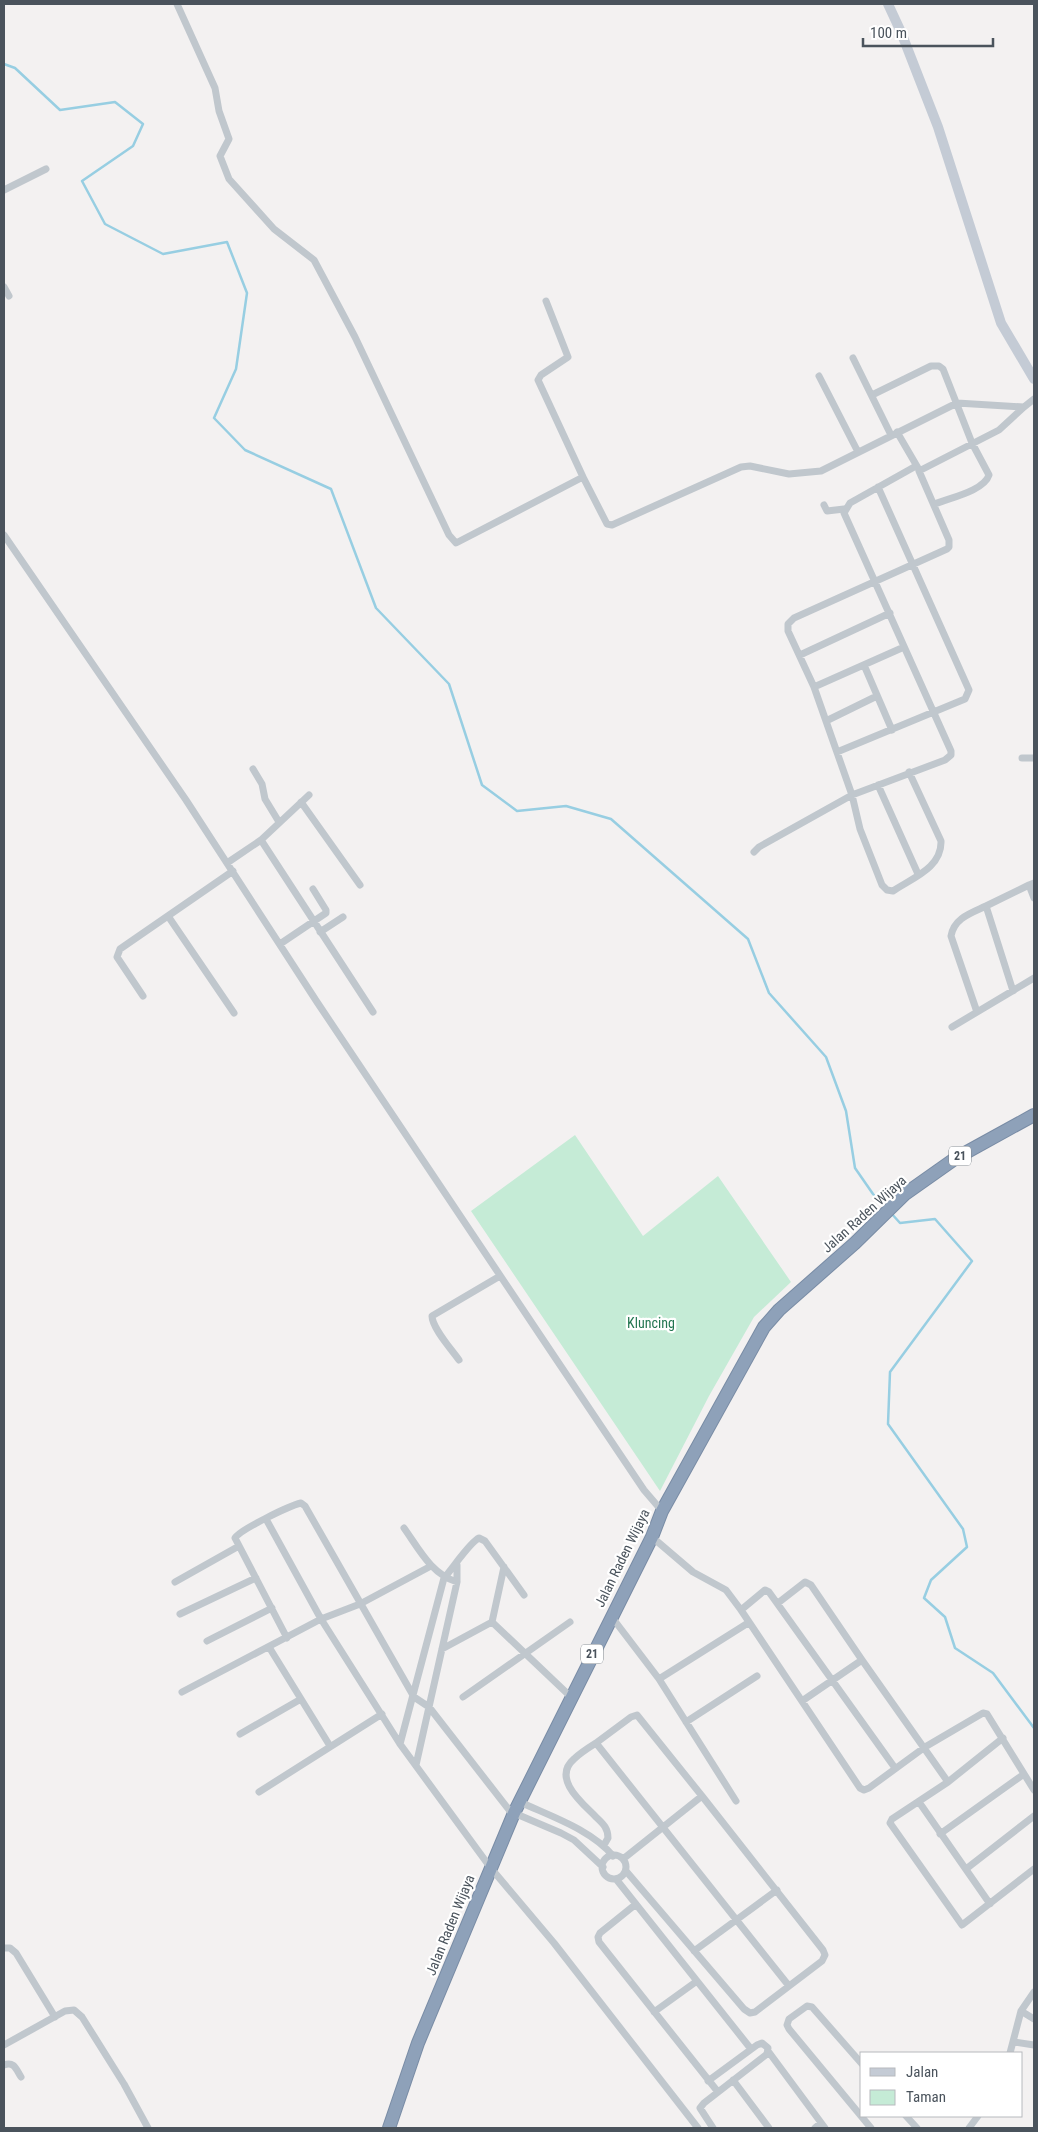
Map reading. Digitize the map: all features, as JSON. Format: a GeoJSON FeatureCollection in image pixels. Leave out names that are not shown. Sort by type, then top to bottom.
{"type":"FeatureCollection","features":[{"type":"Feature","properties":{"kind":"highway","name":"Jalan Raden Wijaya"},"geometry":{"type":"LineString","coordinates":[[389,2128],[418,2042],[490,1867],[516,1810],[652,1537],[662,1511],[764,1327],[779,1310],[905,1194],[956,1158],[1034,1115]]}},
{"type":"Feature","properties":{"kind":"street"},"geometry":{"type":"LineString","coordinates":[[177,4],[215,88],[219,111],[229,139],[220,156],[229,179],[274,229],[314,260],[355,337],[454,542],[460,543],[582,477]]}},
{"type":"Feature","properties":{"kind":"street"},"geometry":{"type":"LineString","coordinates":[[888,4],[938,127],[1001,323],[1034,379]]}},
{"type":"Feature","properties":{"kind":"street"},"geometry":{"type":"LineString","coordinates":[[4,190],[46,168]]}},
{"type":"Feature","properties":{"kind":"street"},"geometry":{"type":"LineString","coordinates":[[4,287],[9,296]]}},
{"type":"Feature","properties":{"kind":"street"},"geometry":{"type":"LineString","coordinates":[[546,301],[568,357],[541,375],[538,380],[582,477],[607,524],[612,525],[742,467],[750,466],[797,474],[821,471],[957,403],[1024,407]]}},
{"type":"Feature","properties":{"kind":"street"},"geometry":{"type":"LineString","coordinates":[[853,358],[894,434],[918,468],[935,504],[949,540],[949,547],[790,620],[787,627],[814,687],[852,795],[860,829],[884,887],[893,891],[930,868],[941,849],[941,841],[909,772]]}},
{"type":"Feature","properties":{"kind":"street"},"geometry":{"type":"LineString","coordinates":[[872,395],[936,365],[943,369],[972,442],[987,470],[988,479],[974,490],[935,504]]}},
{"type":"Feature","properties":{"kind":"street"},"geometry":{"type":"LineString","coordinates":[[819,376],[858,452]]}},
{"type":"Feature","properties":{"kind":"street"},"geometry":{"type":"LineString","coordinates":[[824,505],[828,511],[844,509],[850,503],[878,487],[999,430],[1034,399]]}},
{"type":"Feature","properties":{"kind":"street"},"geometry":{"type":"LineString","coordinates":[[837,752],[965,699],[969,690],[878,487]]}},
{"type":"Feature","properties":{"kind":"street"},"geometry":{"type":"LineString","coordinates":[[754,852],[759,847],[852,795],[945,760],[951,755],[935,712],[904,647],[844,513],[844,509]]}},
{"type":"Feature","properties":{"kind":"street"},"geometry":{"type":"LineString","coordinates":[[4,536],[186,800],[500,1276],[644,1490],[662,1511]]}},
{"type":"Feature","properties":{"kind":"street"},"geometry":{"type":"LineString","coordinates":[[800,655],[890,614]]}},
{"type":"Feature","properties":{"kind":"street"},"geometry":{"type":"LineString","coordinates":[[814,687],[904,647]]}},
{"type":"Feature","properties":{"kind":"street"},"geometry":{"type":"LineString","coordinates":[[864,665],[892,730]]}},
{"type":"Feature","properties":{"kind":"street"},"geometry":{"type":"LineString","coordinates":[[826,721],[877,696]]}},
{"type":"Feature","properties":{"kind":"street"},"geometry":{"type":"LineString","coordinates":[[1022,758],[1034,758]]}},
{"type":"Feature","properties":{"kind":"street"},"geometry":{"type":"LineString","coordinates":[[253,770],[262,784],[266,799],[278,822]]}},
{"type":"Feature","properties":{"kind":"street"},"geometry":{"type":"LineString","coordinates":[[878,785],[918,874]]}},
{"type":"Feature","properties":{"kind":"street"},"geometry":{"type":"LineString","coordinates":[[227,863],[261,840],[278,822],[309,795]]}},
{"type":"Feature","properties":{"kind":"street"},"geometry":{"type":"LineString","coordinates":[[301,802],[360,885]]}},
{"type":"Feature","properties":{"kind":"street"},"geometry":{"type":"LineString","coordinates":[[261,840],[313,922],[374,1012]]}},
{"type":"Feature","properties":{"kind":"street"},"geometry":{"type":"LineString","coordinates":[[143,996],[117,957],[122,947],[233,872]]}},
{"type":"Feature","properties":{"kind":"street"},"geometry":{"type":"LineString","coordinates":[[977,1012],[951,936],[952,930],[962,918],[1032,884],[1034,898]]}},
{"type":"Feature","properties":{"kind":"street"},"geometry":{"type":"LineString","coordinates":[[280,944],[313,922],[326,910],[313,889]]}},
{"type":"Feature","properties":{"kind":"street"},"geometry":{"type":"LineString","coordinates":[[986,906],[1013,991]]}},
{"type":"Feature","properties":{"kind":"street"},"geometry":{"type":"LineString","coordinates":[[168,916],[234,1013]]}},
{"type":"Feature","properties":{"kind":"street"},"geometry":{"type":"LineString","coordinates":[[320,932],[343,917]]}},
{"type":"Feature","properties":{"kind":"street"},"geometry":{"type":"LineString","coordinates":[[952,1027],[1034,978]]}},
{"type":"Feature","properties":{"kind":"street"},"geometry":{"type":"LineString","coordinates":[[459,1360],[436,1327],[432,1316],[500,1276]]}},
{"type":"Feature","properties":{"kind":"street"},"geometry":{"type":"LineString","coordinates":[[287,1638],[235,1538],[237,1535],[298,1503],[304,1504],[414,1697],[429,1707],[516,1810],[574,1840],[602,1867],[607,1876],[616,1879],[751,2049]]}},
{"type":"Feature","properties":{"kind":"street"},"geometry":{"type":"LineString","coordinates":[[266,1519],[320,1620],[400,1744],[490,1867],[554,1943],[698,2128]]}},
{"type":"Feature","properties":{"kind":"street"},"geometry":{"type":"LineString","coordinates":[[404,1528],[431,1566],[444,1578],[457,1582]]}},
{"type":"Feature","properties":{"kind":"street"},"geometry":{"type":"LineString","coordinates":[[652,1537],[693,1572],[726,1590],[860,1788],[864,1790],[869,1788],[925,1747],[983,1713],[987,1714],[1003,1738],[1034,1790]]}},
{"type":"Feature","properties":{"kind":"street"},"geometry":{"type":"LineString","coordinates":[[400,1744],[444,1578],[457,1565],[473,1542],[479,1538],[485,1541],[524,1595]]}},
{"type":"Feature","properties":{"kind":"street"},"geometry":{"type":"LineString","coordinates":[[175,1582],[239,1546]]}},
{"type":"Feature","properties":{"kind":"street"},"geometry":{"type":"LineString","coordinates":[[416,1765],[457,1582],[457,1565]]}},
{"type":"Feature","properties":{"kind":"street"},"geometry":{"type":"LineString","coordinates":[[182,1692],[320,1620],[360,1604],[431,1566]]}},
{"type":"Feature","properties":{"kind":"street"},"geometry":{"type":"LineString","coordinates":[[492,1622],[504,1567]]}},
{"type":"Feature","properties":{"kind":"street"},"geometry":{"type":"LineString","coordinates":[[180,1614],[256,1578]]}},
{"type":"Feature","properties":{"kind":"street"},"geometry":{"type":"LineString","coordinates":[[778,1603],[805,1582],[808,1583],[948,1782]]}},
{"type":"Feature","properties":{"kind":"street"},"geometry":{"type":"LineString","coordinates":[[741,1610],[764,1590],[769,1592],[895,1768]]}},
{"type":"Feature","properties":{"kind":"street"},"geometry":{"type":"LineString","coordinates":[[207,1641],[272,1608]]}},
{"type":"Feature","properties":{"kind":"street"},"geometry":{"type":"LineString","coordinates":[[611,1616],[659,1679],[736,1801]]}},
{"type":"Feature","properties":{"kind":"street"},"geometry":{"type":"LineString","coordinates":[[442,1648],[492,1622]]}},
{"type":"Feature","properties":{"kind":"street"},"geometry":{"type":"LineString","coordinates":[[492,1622],[571,1697]]}},
{"type":"Feature","properties":{"kind":"street"},"geometry":{"type":"LineString","coordinates":[[463,1696],[570,1622]]}},
{"type":"Feature","properties":{"kind":"street"},"geometry":{"type":"LineString","coordinates":[[659,1679],[748,1623]]}},
{"type":"Feature","properties":{"kind":"street"},"geometry":{"type":"LineString","coordinates":[[269,1647],[330,1746]]}},
{"type":"Feature","properties":{"kind":"street"},"geometry":{"type":"LineString","coordinates":[[802,1700],[862,1660]]}},
{"type":"Feature","properties":{"kind":"street"},"geometry":{"type":"LineString","coordinates":[[686,1722],[757,1676]]}},
{"type":"Feature","properties":{"kind":"street"},"geometry":{"type":"LineString","coordinates":[[240,1734],[301,1699]]}},
{"type":"Feature","properties":{"kind":"street"},"geometry":{"type":"LineString","coordinates":[[259,1792],[382,1714]]}},
{"type":"Feature","properties":{"kind":"street"},"geometry":{"type":"LineString","coordinates":[[604,1844],[608,1838],[605,1826],[566,1783],[566,1769],[572,1760],[631,1717],[637,1716],[777,1890],[825,1955],[822,1961],[755,2012],[750,2013],[744,2009],[626,1871]]}},
{"type":"Feature","properties":{"kind":"street"},"geometry":{"type":"LineString","coordinates":[[1003,1738],[948,1782],[892,1819],[890,1823],[962,1926],[1034,1869]]}},
{"type":"Feature","properties":{"kind":"street"},"geometry":{"type":"LineString","coordinates":[[596,1743],[789,1986]]}},
{"type":"Feature","properties":{"kind":"street"},"geometry":{"type":"LineString","coordinates":[[940,1834],[1024,1774]]}},
{"type":"Feature","properties":{"kind":"street"},"geometry":{"type":"LineString","coordinates":[[623,1859],[702,1796]]}},
{"type":"Feature","properties":{"kind":"street"},"geometry":{"type":"LineString","coordinates":[[919,1802],[990,1904]]}},
{"type":"Feature","properties":{"kind":"street"},"geometry":{"type":"LineString","coordinates":[[516,1810],[566,1824],[604,1844],[613,1856],[623,1859],[626,1864],[626,1871],[616,1879]]}},
{"type":"Feature","properties":{"kind":"street"},"geometry":{"type":"LineString","coordinates":[[966,1869],[1034,1816]]}},
{"type":"Feature","properties":{"kind":"street"},"geometry":{"type":"LineString","coordinates":[[561,1833],[566,1824]]}},
{"type":"Feature","properties":{"kind":"street"},"geometry":{"type":"LineString","coordinates":[[602,1867],[606,1859],[613,1856]]}},
{"type":"Feature","properties":{"kind":"street"},"geometry":{"type":"LineString","coordinates":[[694,1950],[777,1890]]}},
{"type":"Feature","properties":{"kind":"street"},"geometry":{"type":"LineString","coordinates":[[636,1904],[600,1933],[598,1937],[599,1942],[718,2092]]}},
{"type":"Feature","properties":{"kind":"street"},"geometry":{"type":"LineString","coordinates":[[4,1948],[10,1948],[16,1953],[55,2017]]}},
{"type":"Feature","properties":{"kind":"street"},"geometry":{"type":"LineString","coordinates":[[654,2012],[697,1981]]}},
{"type":"Feature","properties":{"kind":"street"},"geometry":{"type":"LineString","coordinates":[[1010,2052],[1021,2011],[1034,1992]]}},
{"type":"Feature","properties":{"kind":"street"},"geometry":{"type":"LineString","coordinates":[[860,2062],[812,2007],[807,2006],[789,2019],[787,2026],[789,2029],[860,2115]]}},
{"type":"Feature","properties":{"kind":"street"},"geometry":{"type":"LineString","coordinates":[[4,2045],[70,2009],[77,2012],[128,2091],[148,2128]]}},
{"type":"Feature","properties":{"kind":"street"},"geometry":{"type":"LineString","coordinates":[[1021,2011],[1034,2019]]}},
{"type":"Feature","properties":{"kind":"street"},"geometry":{"type":"LineString","coordinates":[[1014,2042],[1034,2045]]}},
{"type":"Feature","properties":{"kind":"street"},"geometry":{"type":"LineString","coordinates":[[708,2081],[762,2043],[766,2045],[768,2051],[823,2126],[815,2128]]}},
{"type":"Feature","properties":{"kind":"street"},"geometry":{"type":"LineString","coordinates":[[713,2128],[700,2108],[768,2051]]}},
{"type":"Feature","properties":{"kind":"street"},"geometry":{"type":"LineString","coordinates":[[4,2065],[11,2062],[21,2077]]}},
{"type":"Feature","properties":{"kind":"street"},"geometry":{"type":"LineString","coordinates":[[733,2080],[769,2128]]}},
{"type":"Feature","properties":{"kind":"street"},"geometry":{"type":"LineString","coordinates":[[862,2117],[871,2128]]}},
{"type":"Feature","properties":{"kind":"street"},"geometry":{"type":"LineString","coordinates":[[907,2117],[917,2128]]}},
{"type":"Feature","properties":{"kind":"street"},"geometry":{"type":"LineString","coordinates":[[969,2128],[977,2117]]}},
{"type":"Feature","properties":{"kind":"green space","name":"Kluncing"},"geometry":{"type":"Polygon","coordinates":[[[575,1135],[643,1236],[718,1176],[791,1282],[754,1317],[709,1396],[660,1491],[471,1211],[575,1135]]]}},
{"type":"Feature","properties":{"kind":"waterway"},"geometry":{"type":"LineString","coordinates":[[4,64],[15,68],[60,110],[115,102],[143,124],[133,146],[82,181],[105,224],[163,254],[227,242],[247,293],[236,369],[214,418],[245,450],[331,489],[376,608],[449,684],[482,785],[517,811],[566,806],[611,819],[748,939],[769,993],[826,1057],[846,1111],[855,1168],[873,1194],[885,1207]]}},
{"type":"Feature","properties":{"kind":"waterway"},"geometry":{"type":"LineString","coordinates":[[891,1213],[900,1223],[935,1219],[972,1261],[890,1372],[888,1424],[963,1529],[967,1547],[931,1580],[924,1598],[945,1617],[955,1648],[993,1673],[1034,1728]]}}]}
